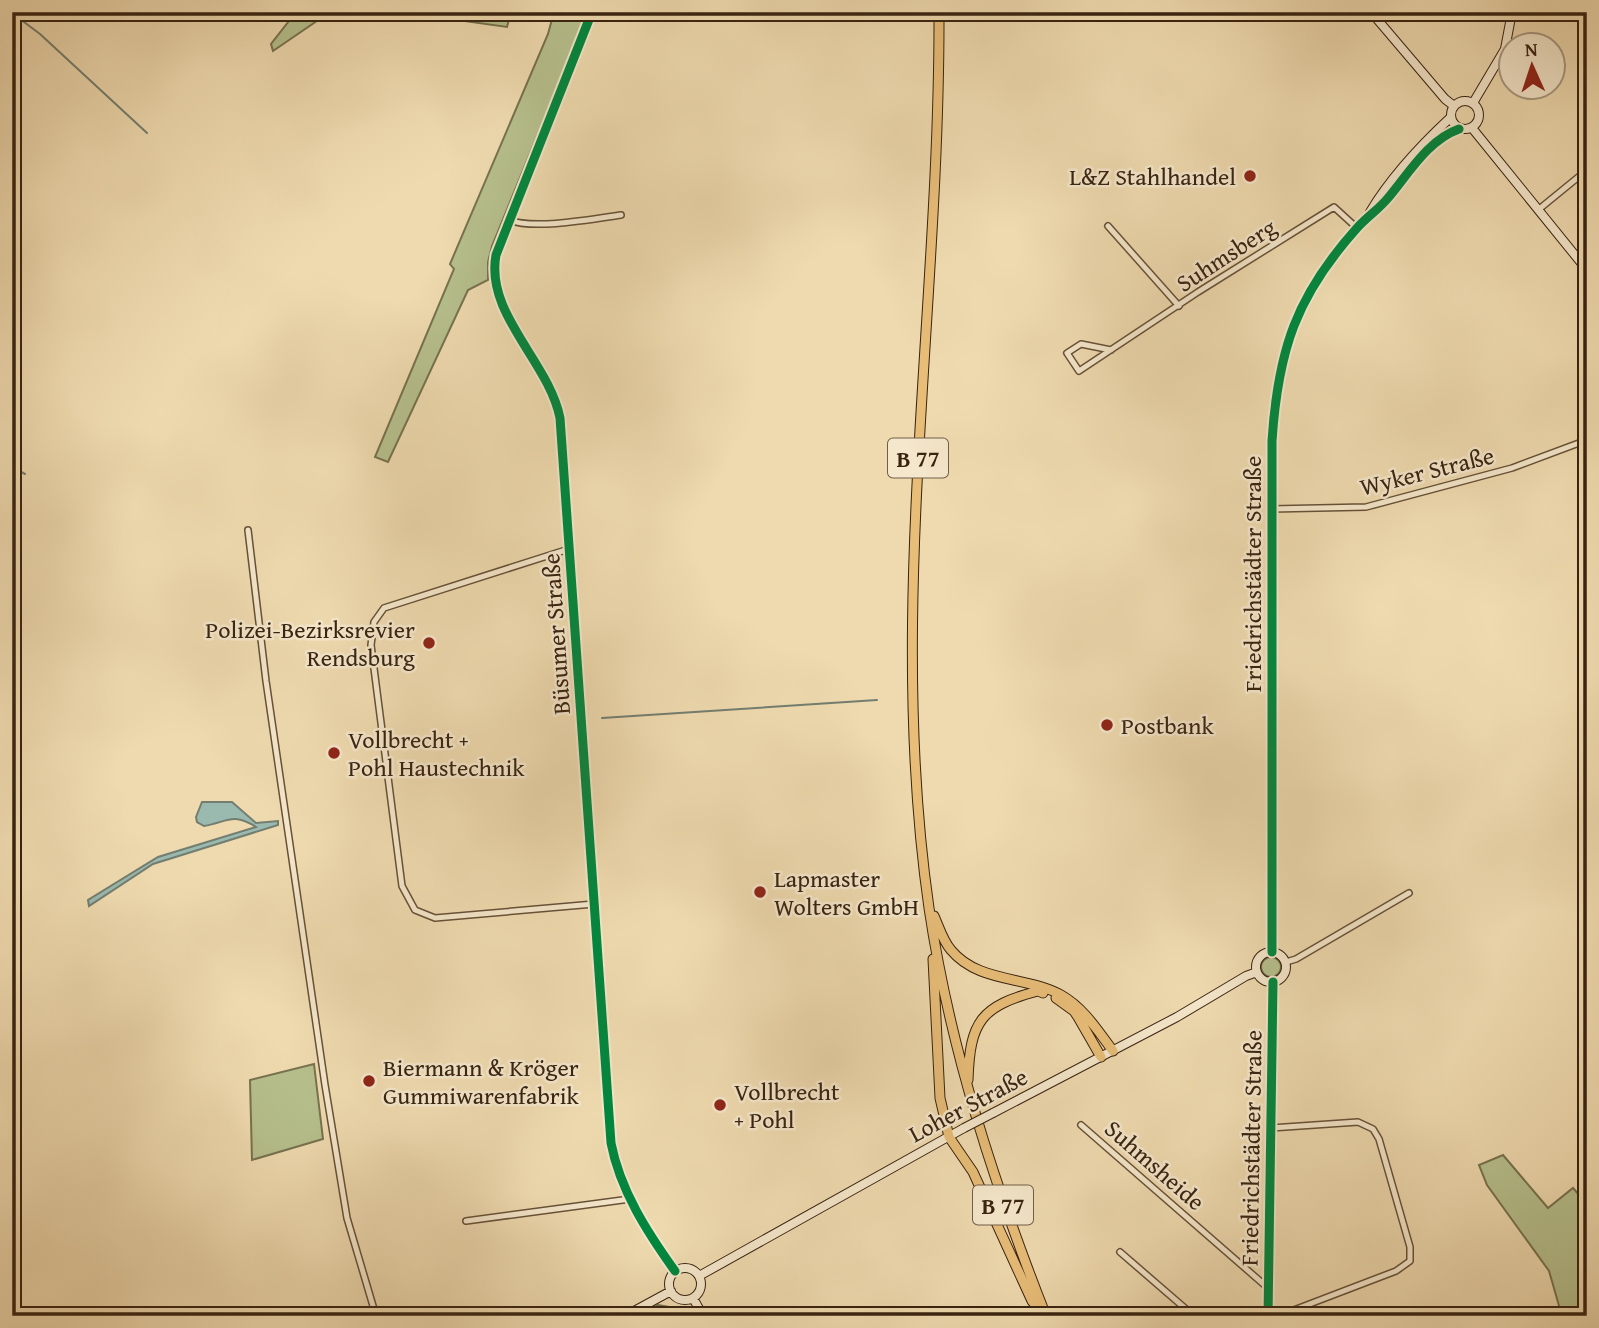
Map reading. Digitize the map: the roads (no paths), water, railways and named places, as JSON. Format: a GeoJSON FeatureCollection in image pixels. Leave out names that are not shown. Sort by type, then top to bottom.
{"type":"FeatureCollection","features":[{"type":"Feature","properties":{"kind":"main road","name":"B 77"},"geometry":{"type":"LineString","coordinates":[[939,12],[937,146],[916,499],[913,602],[915,764],[931,922],[950,1020],[968,1092],[1003,1205],[1045,1316]]}},
{"type":"Feature","properties":{"kind":"main road"},"geometry":{"type":"LineString","coordinates":[[929,904],[945,940],[952,951],[964,961],[992,976],[1058,993],[1077,1005],[1113,1051]]}},
{"type":"Feature","properties":{"kind":"main road"},"geometry":{"type":"LineString","coordinates":[[931,922],[940,1098],[948,1136],[973,1172],[1032,1301],[1045,1316]]}},
{"type":"Feature","properties":{"kind":"main road"},"geometry":{"type":"LineString","coordinates":[[968,1092],[969,1050],[976,1027],[994,1007],[1006,1000],[1038,990],[1056,998],[1073,1011],[1101,1057]]}},
{"type":"Feature","properties":{"kind":"street","name":"Büsumer Straße"},"geometry":{"type":"LineString","coordinates":[[592,12],[496,255],[495,286],[558,408],[609,1131],[616,1165],[630,1199],[675,1271]]}},
{"type":"Feature","properties":{"kind":"street"},"geometry":{"type":"LineString","coordinates":[[1371,12],[1445,99],[1454,106]]}},
{"type":"Feature","properties":{"kind":"street"},"geometry":{"type":"LineString","coordinates":[[1473,103],[1505,49],[1512,12]]}},
{"type":"Feature","properties":{"kind":"street"},"geometry":{"type":"LineString","coordinates":[[1462,101],[1473,103],[1479,115],[1478,121],[1472,128],[1459,129],[1450,118],[1454,106],[1462,101]]}},
{"type":"Feature","properties":{"kind":"street","name":"Friedrichstädter Straße"},"geometry":{"type":"LineString","coordinates":[[1364,220],[1378,198],[1432,134],[1450,118]]}},
{"type":"Feature","properties":{"kind":"street"},"geometry":{"type":"LineString","coordinates":[[1472,128],[1587,270]]}},
{"type":"Feature","properties":{"kind":"street","name":"Friedrichstädter Straße"},"geometry":{"type":"LineString","coordinates":[[1272,952],[1271,509],[1275,398],[1286,346],[1299,311],[1315,284],[1357,228],[1383,204],[1437,138],[1459,129]]}},
{"type":"Feature","properties":{"kind":"street"},"geometry":{"type":"LineString","coordinates":[[1537,211],[1587,170]]}},
{"type":"Feature","properties":{"kind":"street","name":"Suhmsberg"},"geometry":{"type":"LineString","coordinates":[[1111,350],[1081,344],[1067,353],[1079,371],[1334,207],[1357,228]]}},
{"type":"Feature","properties":{"kind":"street"},"geometry":{"type":"LineString","coordinates":[[509,220],[518,224],[621,215]]}},
{"type":"Feature","properties":{"kind":"street"},"geometry":{"type":"LineString","coordinates":[[1108,226],[1179,306]]}},
{"type":"Feature","properties":{"kind":"street","name":"Wyker Straße"},"geometry":{"type":"LineString","coordinates":[[1271,509],[1366,507],[1512,468],[1587,440]]}},
{"type":"Feature","properties":{"kind":"street"},"geometry":{"type":"LineString","coordinates":[[248,530],[266,681],[325,1085],[347,1218],[376,1316]]}},
{"type":"Feature","properties":{"kind":"street"},"geometry":{"type":"LineString","coordinates":[[569,549],[384,608],[374,622],[371,645],[401,886],[415,910],[436,918],[594,904]]}},
{"type":"Feature","properties":{"kind":"street"},"geometry":{"type":"LineString","coordinates":[[1286,962],[1409,893]]}},
{"type":"Feature","properties":{"kind":"street"},"geometry":{"type":"LineString","coordinates":[[1272,952],[1279,954],[1286,962],[1285,974],[1273,982],[1265,980],[1257,972],[1259,960],[1263,955],[1272,952]]}},
{"type":"Feature","properties":{"kind":"street","name":"Loher Straße"},"geometry":{"type":"LineString","coordinates":[[699,1276],[948,1136],[1113,1051],[1257,972]]}},
{"type":"Feature","properties":{"kind":"street","name":"Friedrichstädter Straße"},"geometry":{"type":"LineString","coordinates":[[1268,1315],[1273,982]]}},
{"type":"Feature","properties":{"kind":"street"},"geometry":{"type":"LineString","coordinates":[[1254,1316],[1286,1313],[1396,1272],[1410,1261],[1410,1247],[1379,1139],[1373,1129],[1358,1122],[1271,1128]]}},
{"type":"Feature","properties":{"kind":"street","name":"Suhmsheide"},"geometry":{"type":"LineString","coordinates":[[1081,1125],[1268,1288]]}},
{"type":"Feature","properties":{"kind":"street"},"geometry":{"type":"LineString","coordinates":[[466,1221],[630,1199]]}},
{"type":"Feature","properties":{"kind":"street"},"geometry":{"type":"LineString","coordinates":[[1120,1252],[1194,1316]]}},
{"type":"Feature","properties":{"kind":"street"},"geometry":{"type":"LineString","coordinates":[[690,1268],[699,1276],[701,1287],[693,1298],[681,1300],[671,1291],[669,1281],[675,1271],[690,1268]]}},
{"type":"Feature","properties":{"kind":"street"},"geometry":{"type":"LineString","coordinates":[[625,1316],[671,1291]]}},
{"type":"Feature","properties":{"kind":"street"},"geometry":{"type":"LineString","coordinates":[[693,1298],[703,1316]]}},
{"type":"Feature","properties":{"kind":"water"},"geometry":{"type":"Polygon","coordinates":[[[202,802],[232,802],[256,823],[278,821],[278,825],[153,864],[89,906],[88,900],[158,857],[256,827],[235,819],[204,826],[197,822],[196,817],[202,802]]]}},
{"type":"Feature","properties":{"kind":"waterway"},"geometry":{"type":"LineString","coordinates":[[12,13],[40,34],[147,133]]}},
{"type":"Feature","properties":{"kind":"waterway"},"geometry":{"type":"LineString","coordinates":[[12,467],[25,474]]}},
{"type":"Feature","properties":{"kind":"waterway"},"geometry":{"type":"LineString","coordinates":[[602,718],[877,700]]}},
{"type":"Feature","properties":{"kind":"place","name":"L&Z Stahlhandel"},"geometry":{"type":"Point","coordinates":[1250,176]}},
{"type":"Feature","properties":{"kind":"place","name":"Polizei-Bezirksrevier Rendsburg"},"geometry":{"type":"Point","coordinates":[429,643]}},
{"type":"Feature","properties":{"kind":"place","name":"Postbank"},"geometry":{"type":"Point","coordinates":[1107,725]}},
{"type":"Feature","properties":{"kind":"place","name":"Vollbrecht + Pohl Haustechnik"},"geometry":{"type":"Point","coordinates":[334,753]}},
{"type":"Feature","properties":{"kind":"place","name":"Lapmaster Wolters GmbH"},"geometry":{"type":"Point","coordinates":[760,892]}},
{"type":"Feature","properties":{"kind":"place","name":"Biermann & Kröger Gummiwarenfabrik"},"geometry":{"type":"Point","coordinates":[369,1081]}},
{"type":"Feature","properties":{"kind":"place","name":"Vollbrecht + Pohl"},"geometry":{"type":"Point","coordinates":[720,1105]}}]}
